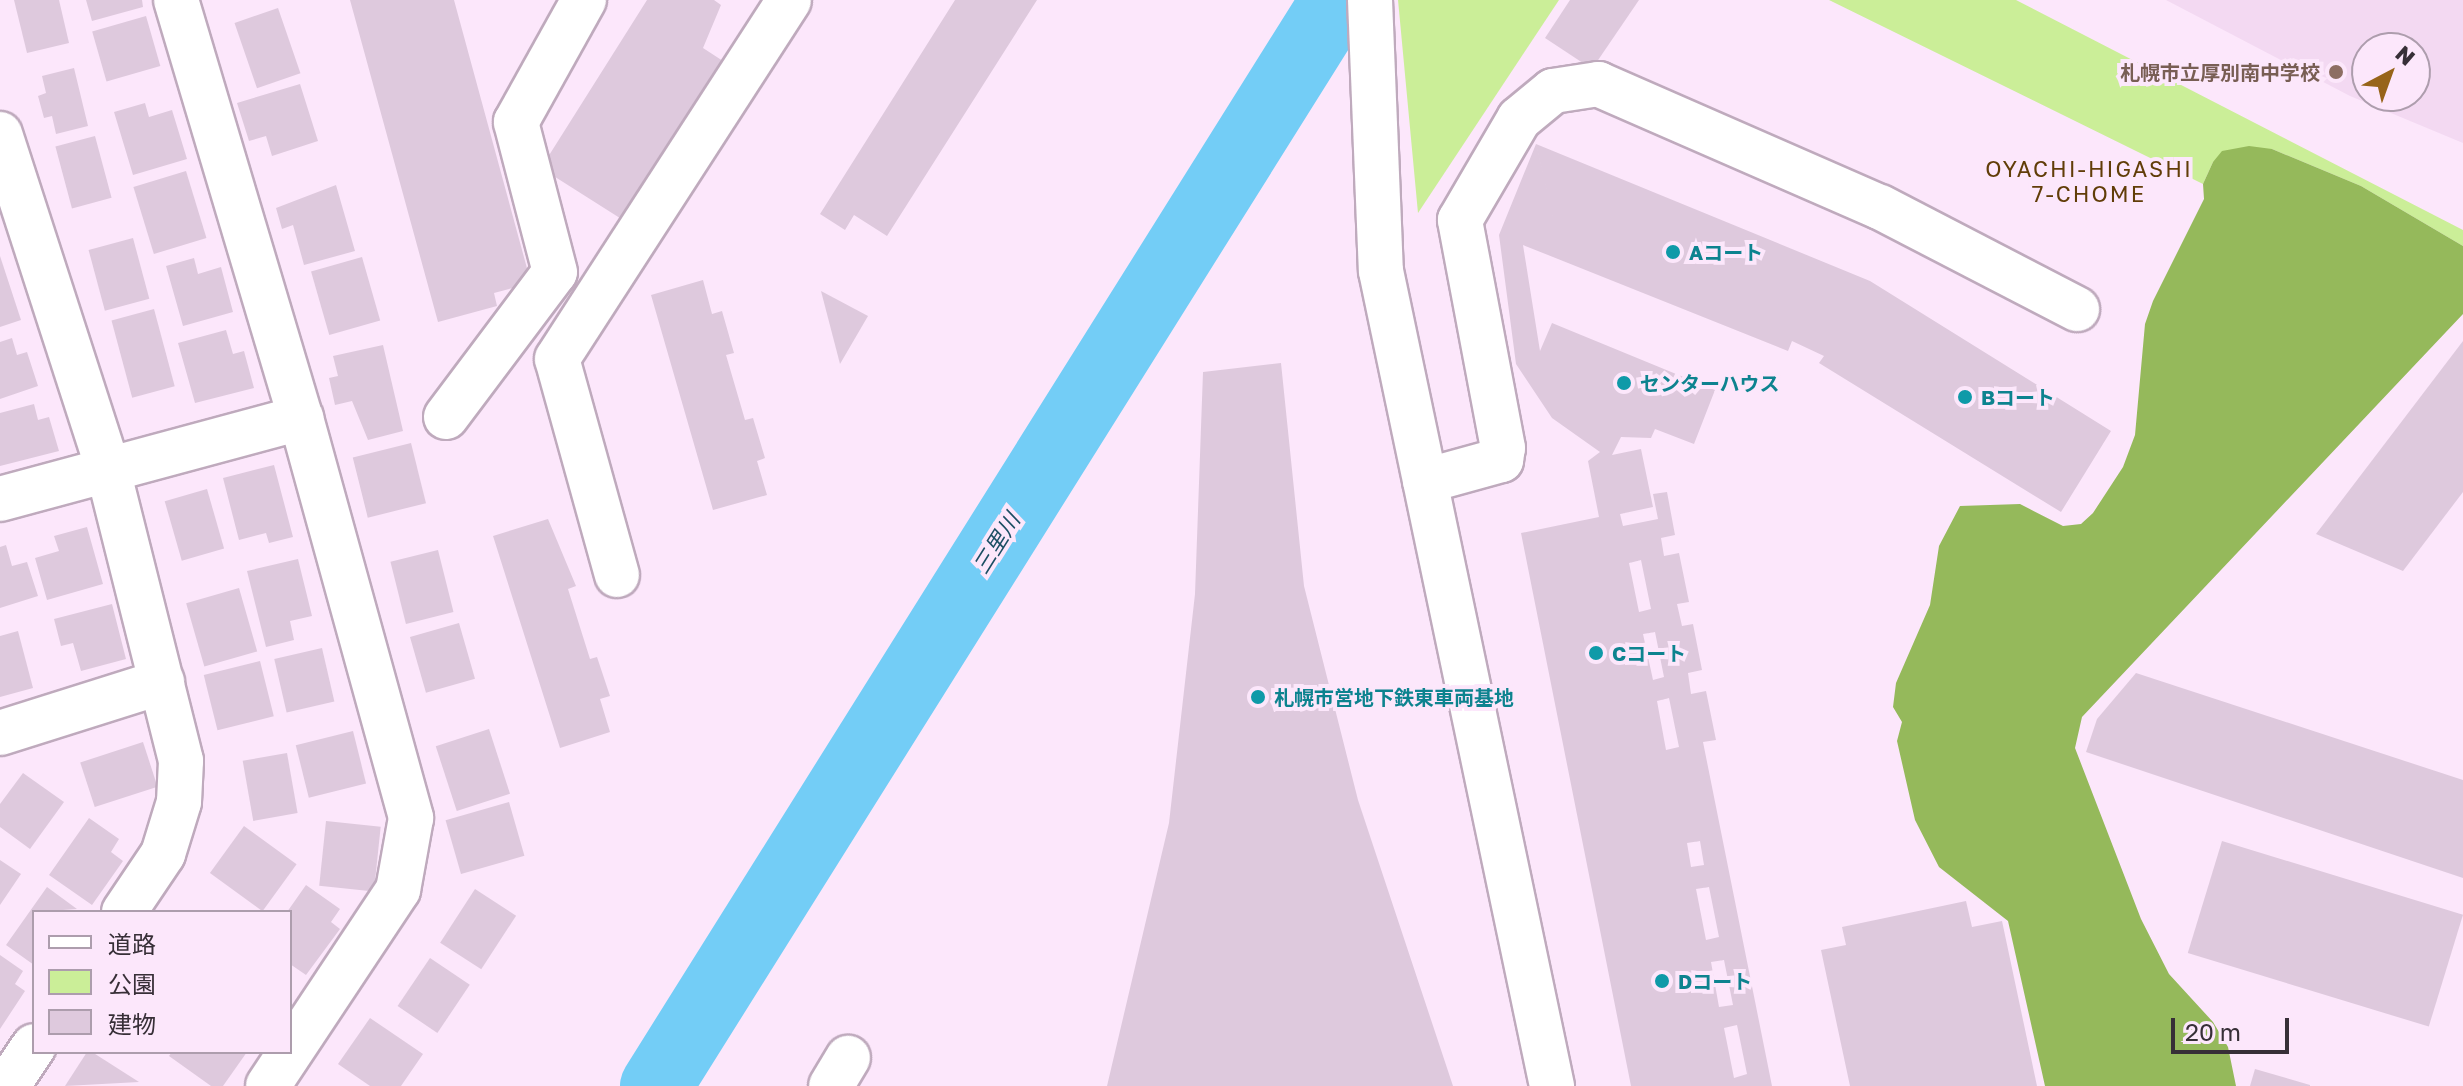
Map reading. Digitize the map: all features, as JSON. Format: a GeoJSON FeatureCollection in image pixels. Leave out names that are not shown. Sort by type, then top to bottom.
{"type":"FeatureCollection","features":[{"type":"Feature","properties":{"kind":"street"},"geometry":{"type":"LineString","coordinates":[[176,0],[301,418],[411,818],[398,890],[292,1050]]}},
{"type":"Feature","properties":{"kind":"street"},"geometry":{"type":"LineString","coordinates":[[446,417],[555,272],[516,122],[584,0]]}},
{"type":"Feature","properties":{"kind":"street"},"geometry":{"type":"LineString","coordinates":[[617,575],[557,359],[789,0]]}},
{"type":"Feature","properties":{"kind":"street"},"geometry":{"type":"LineString","coordinates":[[1370,0],[1381,271],[1552,1086]]}},
{"type":"Feature","properties":{"kind":"street"},"geometry":{"type":"LineString","coordinates":[[1425,481],[1501,460],[1460,220],[1519,119],[1553,91],[1598,84],[1880,207],[2077,309]]}},
{"type":"Feature","properties":{"kind":"street"},"geometry":{"type":"LineString","coordinates":[[1,142],[107,466],[181,761],[179,802],[163,854],[125,910]]}},
{"type":"Feature","properties":{"kind":"street"},"geometry":{"type":"LineString","coordinates":[[0,499],[107,466],[301,418]]}},
{"type":"Feature","properties":{"kind":"street"},"geometry":{"type":"LineString","coordinates":[[0,733],[162,682]]}},
{"type":"Feature","properties":{"kind":"street"},"geometry":{"type":"LineString","coordinates":[[7,1086],[32,1049]]}},
{"type":"Feature","properties":{"kind":"street"},"geometry":{"type":"LineString","coordinates":[[268,1086],[289,1054]]}},
{"type":"Feature","properties":{"kind":"shaded area","name":"札幌市立厚別南中学校"},"geometry":{"type":"Polygon","coordinates":[[[2166,0],[2463,0],[2463,143],[2388,112],[2431,112],[2431,32],[2351,32],[2351,96],[2166,0]]]}},
{"type":"Feature","properties":{"kind":"green space"},"geometry":{"type":"Polygon","coordinates":[[[1398,0],[1559,0],[1418,213],[1398,0]]]}},
{"type":"Feature","properties":{"kind":"green space"},"geometry":{"type":"Polygon","coordinates":[[[1829,0],[2016,0],[2463,230],[2463,246],[2361,186],[2272,149],[2213,162],[2203,184],[1829,0]]]}},
{"type":"Feature","properties":{"kind":"green space"},"geometry":{"type":"Polygon","coordinates":[[[2249,146],[2272,149],[2361,186],[2463,246],[2463,314],[2082,717],[2075,748],[2141,919],[2169,974],[2213,1022],[2228,1047],[2236,1086],[2045,1086],[2008,921],[1939,867],[1915,820],[1897,741],[1902,722],[1893,707],[1896,683],[1930,605],[1939,546],[1960,506],[2020,504],[2063,526],[2081,524],[2093,513],[2123,467],[2135,435],[2145,324],[2153,301],[2204,199],[2203,184],[2213,162],[2222,151],[2249,146]]]}},
{"type":"Feature","properties":{"kind":"building"},"geometry":{"type":"Polygon","coordinates":[[[14,0],[59,0],[69,43],[27,53],[14,0]]]}},
{"type":"Feature","properties":{"kind":"building"},"geometry":{"type":"Polygon","coordinates":[[[86,0],[142,0],[143,7],[92,21],[86,0]]]}},
{"type":"Feature","properties":{"kind":"building"},"geometry":{"type":"Polygon","coordinates":[[[350,0],[454,0],[531,283],[494,293],[497,306],[438,322],[350,0]]]}},
{"type":"Feature","properties":{"kind":"building"},"geometry":{"type":"Polygon","coordinates":[[[647,0],[714,0],[721,5],[703,48],[723,61],[623,220],[541,168],[647,0]]]}},
{"type":"Feature","properties":{"kind":"building"},"geometry":{"type":"Polygon","coordinates":[[[955,0],[1037,0],[887,236],[854,215],[845,230],[820,214],[955,0]]]}},
{"type":"Feature","properties":{"kind":"building"},"geometry":{"type":"Polygon","coordinates":[[[1570,0],[1639,0],[1592,69],[1545,38],[1570,0]]]}},
{"type":"Feature","properties":{"kind":"building"},"geometry":{"type":"Polygon","coordinates":[[[278,8],[300,73],[257,88],[235,23],[278,8]]]}},
{"type":"Feature","properties":{"kind":"building"},"geometry":{"type":"Polygon","coordinates":[[[146,16],[160,66],[107,81],[92,31],[146,16]]]}},
{"type":"Feature","properties":{"kind":"building"},"geometry":{"type":"Polygon","coordinates":[[[74,68],[88,126],[56,134],[52,116],[44,118],[38,96],[46,93],[42,76],[74,68]]]}},
{"type":"Feature","properties":{"kind":"building"},"geometry":{"type":"Polygon","coordinates":[[[300,84],[318,141],[272,156],[266,136],[249,141],[237,103],[300,84]]]}},
{"type":"Feature","properties":{"kind":"building"},"geometry":{"type":"Polygon","coordinates":[[[145,103],[149,117],[172,110],[187,159],[133,175],[114,112],[145,103]]]}},
{"type":"Feature","properties":{"kind":"building"},"geometry":{"type":"Polygon","coordinates":[[[95,136],[112,198],[72,208],[55,147],[95,136]]]}},
{"type":"Feature","properties":{"kind":"building"},"geometry":{"type":"Polygon","coordinates":[[[1536,144],[1870,281],[2111,431],[2061,512],[1819,363],[1824,356],[1792,341],[1788,351],[1523,245],[1540,351],[1552,323],[1715,390],[1694,444],[1655,429],[1651,438],[1621,437],[1612,455],[1641,449],[1653,507],[1620,514],[1623,526],[1658,519],[1653,494],[1667,492],[1675,535],[1661,538],[1664,556],[1679,553],[1689,602],[1677,604],[1682,626],[1693,624],[1702,670],[1688,673],[1691,694],[1706,691],[1716,740],[1703,742],[1772,1086],[1631,1086],[1521,533],[1599,517],[1588,461],[1600,452],[1552,418],[1516,364],[1499,235],[1536,144]],[[1641,560],[1629,563],[1639,612],[1651,609],[1641,560]],[[1655,632],[1643,634],[1653,680],[1664,677],[1655,632]],[[1669,698],[1657,701],[1666,750],[1679,747],[1669,698]],[[1700,841],[1687,843],[1691,867],[1704,865],[1700,841]],[[1709,887],[1696,889],[1706,940],[1719,937],[1709,887]],[[1724,960],[1711,962],[1719,1007],[1733,1005],[1724,960]],[[1737,1025],[1724,1028],[1734,1078],[1747,1074],[1737,1025]]]}},
{"type":"Feature","properties":{"kind":"building"},"geometry":{"type":"Polygon","coordinates":[[[186,171],[206,238],[154,254],[133,187],[186,171]]]}},
{"type":"Feature","properties":{"kind":"building"},"geometry":{"type":"Polygon","coordinates":[[[336,185],[355,251],[304,265],[293,225],[282,229],[276,208],[336,185]]]}},
{"type":"Feature","properties":{"kind":"building"},"geometry":{"type":"Polygon","coordinates":[[[133,238],[149,299],[105,311],[89,250],[133,238]]]}},
{"type":"Feature","properties":{"kind":"building"},"geometry":{"type":"Polygon","coordinates":[[[0,256],[21,320],[0,327],[0,256]]]}},
{"type":"Feature","properties":{"kind":"building"},"geometry":{"type":"Polygon","coordinates":[[[362,257],[380,320],[329,335],[311,272],[362,257]]]}},
{"type":"Feature","properties":{"kind":"building"},"geometry":{"type":"Polygon","coordinates":[[[194,258],[198,274],[221,267],[233,312],[183,326],[166,266],[194,258]]]}},
{"type":"Feature","properties":{"kind":"building"},"geometry":{"type":"Polygon","coordinates":[[[703,280],[712,314],[722,311],[734,353],[726,355],[745,420],[753,418],[765,458],[757,461],[767,495],[713,510],[651,295],[703,280]]]}},
{"type":"Feature","properties":{"kind":"building"},"geometry":{"type":"Polygon","coordinates":[[[821,291],[868,316],[840,364],[821,291]]]}},
{"type":"Feature","properties":{"kind":"building"},"geometry":{"type":"Polygon","coordinates":[[[154,309],[175,386],[132,398],[111,320],[154,309]]]}},
{"type":"Feature","properties":{"kind":"building"},"geometry":{"type":"Polygon","coordinates":[[[226,330],[233,354],[244,351],[254,388],[195,403],[178,343],[226,330]]]}},
{"type":"Feature","properties":{"kind":"building"},"geometry":{"type":"Polygon","coordinates":[[[12,338],[17,355],[27,352],[38,386],[0,399],[0,342],[12,338]]]}},
{"type":"Feature","properties":{"kind":"building"},"geometry":{"type":"Polygon","coordinates":[[[2463,341],[2463,492],[2403,571],[2316,534],[2463,341]]]}},
{"type":"Feature","properties":{"kind":"building"},"geometry":{"type":"Polygon","coordinates":[[[383,345],[403,431],[368,440],[352,401],[335,405],[329,378],[338,376],[333,356],[383,345]]]}},
{"type":"Feature","properties":{"kind":"building","name":"札幌市営地下鉄東車両基地"},"geometry":{"type":"Polygon","coordinates":[[[1281,363],[1304,586],[1358,800],[1453,1086],[1107,1086],[1169,823],[1195,594],[1203,372],[1281,363]]]}},
{"type":"Feature","properties":{"kind":"building"},"geometry":{"type":"Polygon","coordinates":[[[34,404],[38,420],[49,417],[59,451],[0,466],[0,413],[34,404]]]}},
{"type":"Feature","properties":{"kind":"building"},"geometry":{"type":"Polygon","coordinates":[[[411,443],[426,503],[368,518],[353,458],[411,443]]]}},
{"type":"Feature","properties":{"kind":"building"},"geometry":{"type":"Polygon","coordinates":[[[274,465],[293,537],[269,543],[266,533],[239,540],[223,478],[274,465]]]}},
{"type":"Feature","properties":{"kind":"building"},"geometry":{"type":"Polygon","coordinates":[[[207,489],[224,549],[182,561],[165,501],[207,489]]]}},
{"type":"Feature","properties":{"kind":"building"},"geometry":{"type":"Polygon","coordinates":[[[548,519],[576,586],[568,589],[590,659],[597,657],[610,696],[600,699],[610,732],[560,748],[493,536],[548,519]]]}},
{"type":"Feature","properties":{"kind":"building"},"geometry":{"type":"Polygon","coordinates":[[[87,527],[103,584],[47,600],[35,558],[59,551],[54,536],[87,527]]]}},
{"type":"Feature","properties":{"kind":"building"},"geometry":{"type":"Polygon","coordinates":[[[6,545],[12,566],[27,562],[38,596],[0,608],[0,547],[6,545]]]}},
{"type":"Feature","properties":{"kind":"building"},"geometry":{"type":"Polygon","coordinates":[[[438,550],[453,612],[406,624],[390,562],[438,550]]]}},
{"type":"Feature","properties":{"kind":"building"},"geometry":{"type":"Polygon","coordinates":[[[298,559],[312,616],[290,621],[294,640],[266,647],[247,571],[298,559]]]}},
{"type":"Feature","properties":{"kind":"building"},"geometry":{"type":"Polygon","coordinates":[[[239,588],[257,651],[204,667],[186,603],[239,588]]]}},
{"type":"Feature","properties":{"kind":"building"},"geometry":{"type":"Polygon","coordinates":[[[112,604],[126,659],[81,671],[73,643],[61,646],[54,619],[112,604]]]}},
{"type":"Feature","properties":{"kind":"building"},"geometry":{"type":"Polygon","coordinates":[[[459,623],[475,679],[426,693],[410,637],[459,623]]]}},
{"type":"Feature","properties":{"kind":"building"},"geometry":{"type":"Polygon","coordinates":[[[18,631],[33,688],[0,697],[0,636],[18,631]]]}},
{"type":"Feature","properties":{"kind":"building"},"geometry":{"type":"Polygon","coordinates":[[[322,648],[334,702],[287,713],[274,659],[322,648]]]}},
{"type":"Feature","properties":{"kind":"building"},"geometry":{"type":"Polygon","coordinates":[[[260,661],[274,716],[218,730],[204,675],[260,661]]]}},
{"type":"Feature","properties":{"kind":"building"},"geometry":{"type":"Polygon","coordinates":[[[2136,673],[2463,780],[2463,878],[2086,752],[2097,719],[2136,673]]]}},
{"type":"Feature","properties":{"kind":"building"},"geometry":{"type":"Polygon","coordinates":[[[489,729],[510,794],[457,811],[436,746],[489,729]]]}},
{"type":"Feature","properties":{"kind":"building"},"geometry":{"type":"Polygon","coordinates":[[[353,731],[366,783],[309,798],[296,745],[353,731]]]}},
{"type":"Feature","properties":{"kind":"building"},"geometry":{"type":"Polygon","coordinates":[[[143,742],[158,787],[95,807],[80,762],[143,742]]]}},
{"type":"Feature","properties":{"kind":"building"},"geometry":{"type":"Polygon","coordinates":[[[287,753],[298,813],[253,821],[243,761],[287,753]]]}},
{"type":"Feature","properties":{"kind":"building"},"geometry":{"type":"Polygon","coordinates":[[[23,773],[64,802],[30,849],[0,827],[0,804],[23,773]]]}},
{"type":"Feature","properties":{"kind":"building"},"geometry":{"type":"Polygon","coordinates":[[[509,802],[524,856],[461,874],[446,820],[509,802]]]}},
{"type":"Feature","properties":{"kind":"building"},"geometry":{"type":"Polygon","coordinates":[[[89,818],[119,839],[111,852],[123,861],[92,905],[49,875],[89,818]]]}},
{"type":"Feature","properties":{"kind":"building"},"geometry":{"type":"Polygon","coordinates":[[[326,821],[381,827],[374,891],[319,886],[326,821]]]}},
{"type":"Feature","properties":{"kind":"building"},"geometry":{"type":"Polygon","coordinates":[[[244,826],[297,864],[261,910],[210,873],[244,826]]]}},
{"type":"Feature","properties":{"kind":"building"},"geometry":{"type":"Polygon","coordinates":[[[2222,841],[2463,915],[2429,1027],[2188,953],[2222,841]]]}},
{"type":"Feature","properties":{"kind":"building"},"geometry":{"type":"Polygon","coordinates":[[[0,860],[21,874],[0,905],[0,860]]]}},
{"type":"Feature","properties":{"kind":"building"},"geometry":{"type":"Polygon","coordinates":[[[306,885],[340,909],[331,922],[340,929],[306,975],[292,965],[292,910],[288,910],[306,885]]]}},
{"type":"Feature","properties":{"kind":"building"},"geometry":{"type":"Polygon","coordinates":[[[47,887],[77,909],[32,910],[32,964],[6,945],[47,887]]]}},
{"type":"Feature","properties":{"kind":"building"},"geometry":{"type":"Polygon","coordinates":[[[475,889],[516,916],[481,969],[440,943],[475,889]]]}},
{"type":"Feature","properties":{"kind":"building"},"geometry":{"type":"Polygon","coordinates":[[[1966,901],[1972,927],[2002,921],[2037,1086],[1850,1086],[1821,950],[1846,945],[1842,927],[1966,901]]]}},
{"type":"Feature","properties":{"kind":"building"},"geometry":{"type":"Polygon","coordinates":[[[0,955],[23,971],[15,984],[25,991],[0,1029],[0,955]]]}},
{"type":"Feature","properties":{"kind":"building"},"geometry":{"type":"Polygon","coordinates":[[[430,958],[470,985],[437,1033],[398,1006],[430,958]]]}},
{"type":"Feature","properties":{"kind":"building"},"geometry":{"type":"Polygon","coordinates":[[[370,1018],[423,1054],[401,1086],[370,1086],[338,1064],[370,1018]]]}},
{"type":"Feature","properties":{"kind":"building"},"geometry":{"type":"Polygon","coordinates":[[[86,1054],[95,1054],[139,1082],[65,1086],[86,1054]]]}},
{"type":"Feature","properties":{"kind":"building"},"geometry":{"type":"Polygon","coordinates":[[[246,1054],[223,1086],[211,1086],[169,1056],[246,1054]]]}},
{"type":"Feature","properties":{"kind":"building"},"geometry":{"type":"Polygon","coordinates":[[[2255,1069],[2310,1085],[2310,1086],[2250,1086],[2255,1069]]]}},
{"type":"Feature","properties":{"kind":"waterway","name":"三里川"},"geometry":{"type":"LineString","coordinates":[[656,1086],[1337,0]]}},
{"type":"Feature","properties":{"kind":"place","name":"札幌市立厚別南中学校"},"geometry":{"type":"Point","coordinates":[2336,72]}},
{"type":"Feature","properties":{"kind":"place","name":"Aコート"},"geometry":{"type":"Point","coordinates":[1673,252]}},
{"type":"Feature","properties":{"kind":"place","name":"センターハウス"},"geometry":{"type":"Point","coordinates":[1624,383]}},
{"type":"Feature","properties":{"kind":"place","name":"Bコート"},"geometry":{"type":"Point","coordinates":[1965,397]}},
{"type":"Feature","properties":{"kind":"place","name":"Cコート"},"geometry":{"type":"Point","coordinates":[1596,653]}},
{"type":"Feature","properties":{"kind":"place","name":"札幌市営地下鉄東車両基地"},"geometry":{"type":"Point","coordinates":[1258,697]}},
{"type":"Feature","properties":{"kind":"place","name":"Dコート"},"geometry":{"type":"Point","coordinates":[1662,981]}},
{"type":"Feature","properties":{"kind":"district","name":"OYACHI-HIGASHI 7-CHOME"},"geometry":{"type":"Point","coordinates":[2089,180]}}]}
